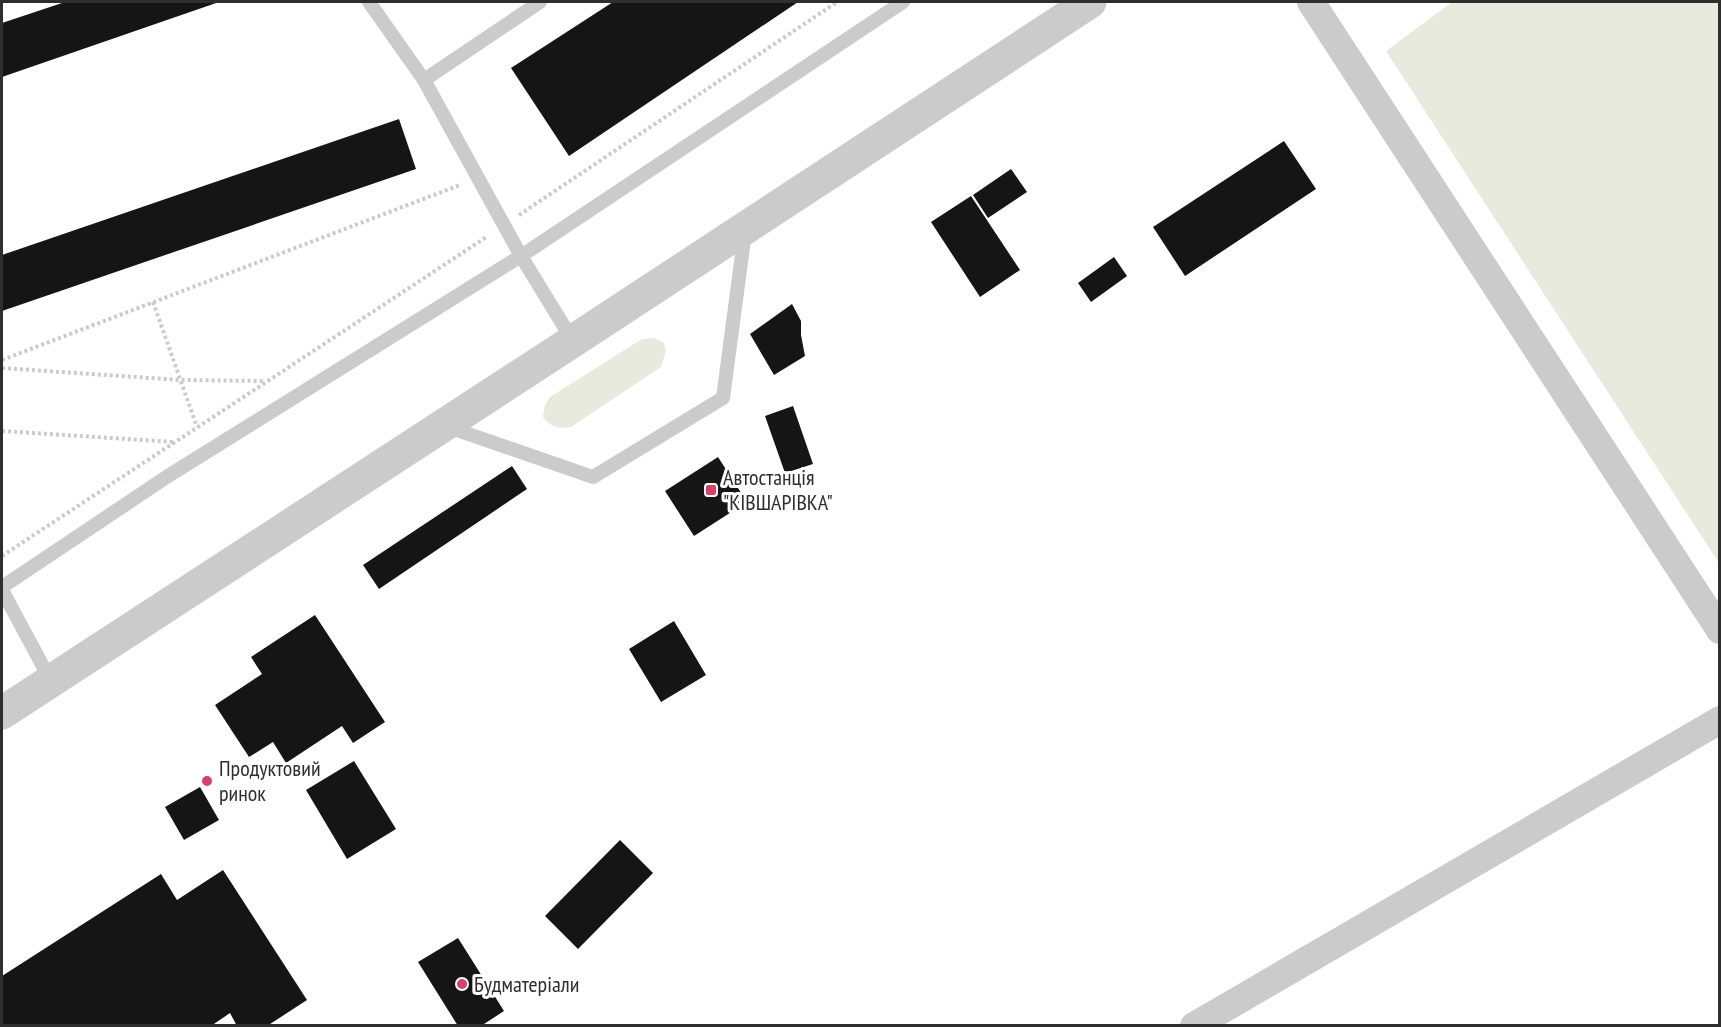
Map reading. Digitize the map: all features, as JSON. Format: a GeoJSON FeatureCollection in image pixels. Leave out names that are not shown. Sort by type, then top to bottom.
{"type":"FeatureCollection","features":[{"type":"Feature","properties":{"kind":"street"},"geometry":{"type":"LineString","coordinates":[[1311,2],[1719,630]]}},
{"type":"Feature","properties":{"kind":"street"},"geometry":{"type":"LineString","coordinates":[[2,713],[1086,3]]}},
{"type":"Feature","properties":{"kind":"street"},"geometry":{"type":"LineString","coordinates":[[1194,1026],[1719,720]]}},
{"type":"Feature","properties":{"kind":"lane"},"geometry":{"type":"LineString","coordinates":[[369,2],[424,80],[521,256],[573,341]]}},
{"type":"Feature","properties":{"kind":"lane"},"geometry":{"type":"LineString","coordinates":[[424,80],[540,2]]}},
{"type":"Feature","properties":{"kind":"lane"},"geometry":{"type":"LineString","coordinates":[[51,682],[2,589],[168,476],[521,256],[903,2]]}},
{"type":"Feature","properties":{"kind":"lane"},"geometry":{"type":"LineString","coordinates":[[443,425],[593,477],[723,398],[745,228]]}},
{"type":"Feature","properties":{"kind":"path"},"geometry":{"type":"LineString","coordinates":[[2,556],[837,2]]}},
{"type":"Feature","properties":{"kind":"path"},"geometry":{"type":"LineString","coordinates":[[2,360],[477,178]]}},
{"type":"Feature","properties":{"kind":"path"},"geometry":{"type":"LineString","coordinates":[[153,302],[197,427]]}},
{"type":"Feature","properties":{"kind":"path"},"geometry":{"type":"LineString","coordinates":[[2,368],[180,380],[267,381]]}},
{"type":"Feature","properties":{"kind":"path"},"geometry":{"type":"LineString","coordinates":[[2,431],[175,442]]}},
{"type":"Feature","properties":{"kind":"shaded area"},"geometry":{"type":"Polygon","coordinates":[[[1452,2],[1719,2],[1719,563],[1386,51],[1452,2]]]}},
{"type":"Feature","properties":{"kind":"shaded area"},"geometry":{"type":"Polygon","coordinates":[[[655,338],[664,343],[666,351],[661,367],[571,427],[556,427],[543,417],[545,405],[550,397],[642,339],[655,338]]]}},
{"type":"Feature","properties":{"kind":"building"},"geometry":{"type":"Polygon","coordinates":[[[65,2],[219,2],[2,77],[2,23],[65,2]]]}},
{"type":"Feature","properties":{"kind":"building"},"geometry":{"type":"Polygon","coordinates":[[[613,2],[798,2],[569,156],[511,68],[613,2]]]}},
{"type":"Feature","properties":{"kind":"building"},"geometry":{"type":"Polygon","coordinates":[[[399,119],[416,169],[2,311],[2,255],[399,119]]]}},
{"type":"Feature","properties":{"kind":"building"},"geometry":{"type":"Polygon","coordinates":[[[1284,141],[1316,189],[1185,276],[1153,227],[1284,141]]]}},
{"type":"Feature","properties":{"kind":"building"},"geometry":{"type":"Polygon","coordinates":[[[1011,169],[1027,192],[988,218],[973,195],[1011,169]]]}},
{"type":"Feature","properties":{"kind":"building"},"geometry":{"type":"Polygon","coordinates":[[[971,196],[1020,270],[980,297],[931,222],[971,196]]]}},
{"type":"Feature","properties":{"kind":"building"},"geometry":{"type":"Polygon","coordinates":[[[1114,257],[1127,276],[1091,302],[1078,283],[1114,257]]]}},
{"type":"Feature","properties":{"kind":"building"},"geometry":{"type":"Polygon","coordinates":[[[792,304],[801,321],[805,356],[774,375],[750,334],[792,304]]]}},
{"type":"Feature","properties":{"kind":"building"},"geometry":{"type":"Polygon","coordinates":[[[793,406],[813,464],[785,473],[765,416],[793,406]]]}},
{"type":"Feature","properties":{"kind":"building"},"geometry":{"type":"Polygon","coordinates":[[[718,457],[747,502],[694,536],[665,491],[718,457]]]}},
{"type":"Feature","properties":{"kind":"building"},"geometry":{"type":"Polygon","coordinates":[[[512,466],[527,489],[379,589],[363,565],[512,466]]]}},
{"type":"Feature","properties":{"kind":"building"},"geometry":{"type":"Polygon","coordinates":[[[315,615],[385,722],[353,743],[342,726],[286,763],[273,742],[249,757],[215,705],[262,674],[251,657],[315,615]]]}},
{"type":"Feature","properties":{"kind":"building"},"geometry":{"type":"Polygon","coordinates":[[[674,621],[706,675],[661,702],[629,649],[674,621]]]}},
{"type":"Feature","properties":{"kind":"building"},"geometry":{"type":"Polygon","coordinates":[[[354,761],[396,829],[347,859],[306,790],[354,761]]]}},
{"type":"Feature","properties":{"kind":"building"},"geometry":{"type":"Polygon","coordinates":[[[200,787],[219,820],[184,840],[165,807],[200,787]]]}},
{"type":"Feature","properties":{"kind":"building"},"geometry":{"type":"Polygon","coordinates":[[[620,840],[653,873],[578,949],[545,916],[620,840]]]}},
{"type":"Feature","properties":{"kind":"building"},"geometry":{"type":"Polygon","coordinates":[[[223,870],[307,1000],[267,1026],[237,1026],[230,1013],[211,1026],[2,1026],[2,976],[161,874],[177,900],[223,870]]]}},
{"type":"Feature","properties":{"kind":"building"},"geometry":{"type":"Polygon","coordinates":[[[458,938],[504,1011],[481,1026],[458,1026],[418,962],[458,938]]]}},
{"type":"Feature","properties":{"kind":"place","name":"Автостанція \"КІВШАРІВКА\""},"geometry":{"type":"Point","coordinates":[711,490]}},
{"type":"Feature","properties":{"kind":"place","name":"Продуктовий ринок"},"geometry":{"type":"Point","coordinates":[207,781]}},
{"type":"Feature","properties":{"kind":"place","name":"Будматеріали"},"geometry":{"type":"Point","coordinates":[462,984]}}]}
